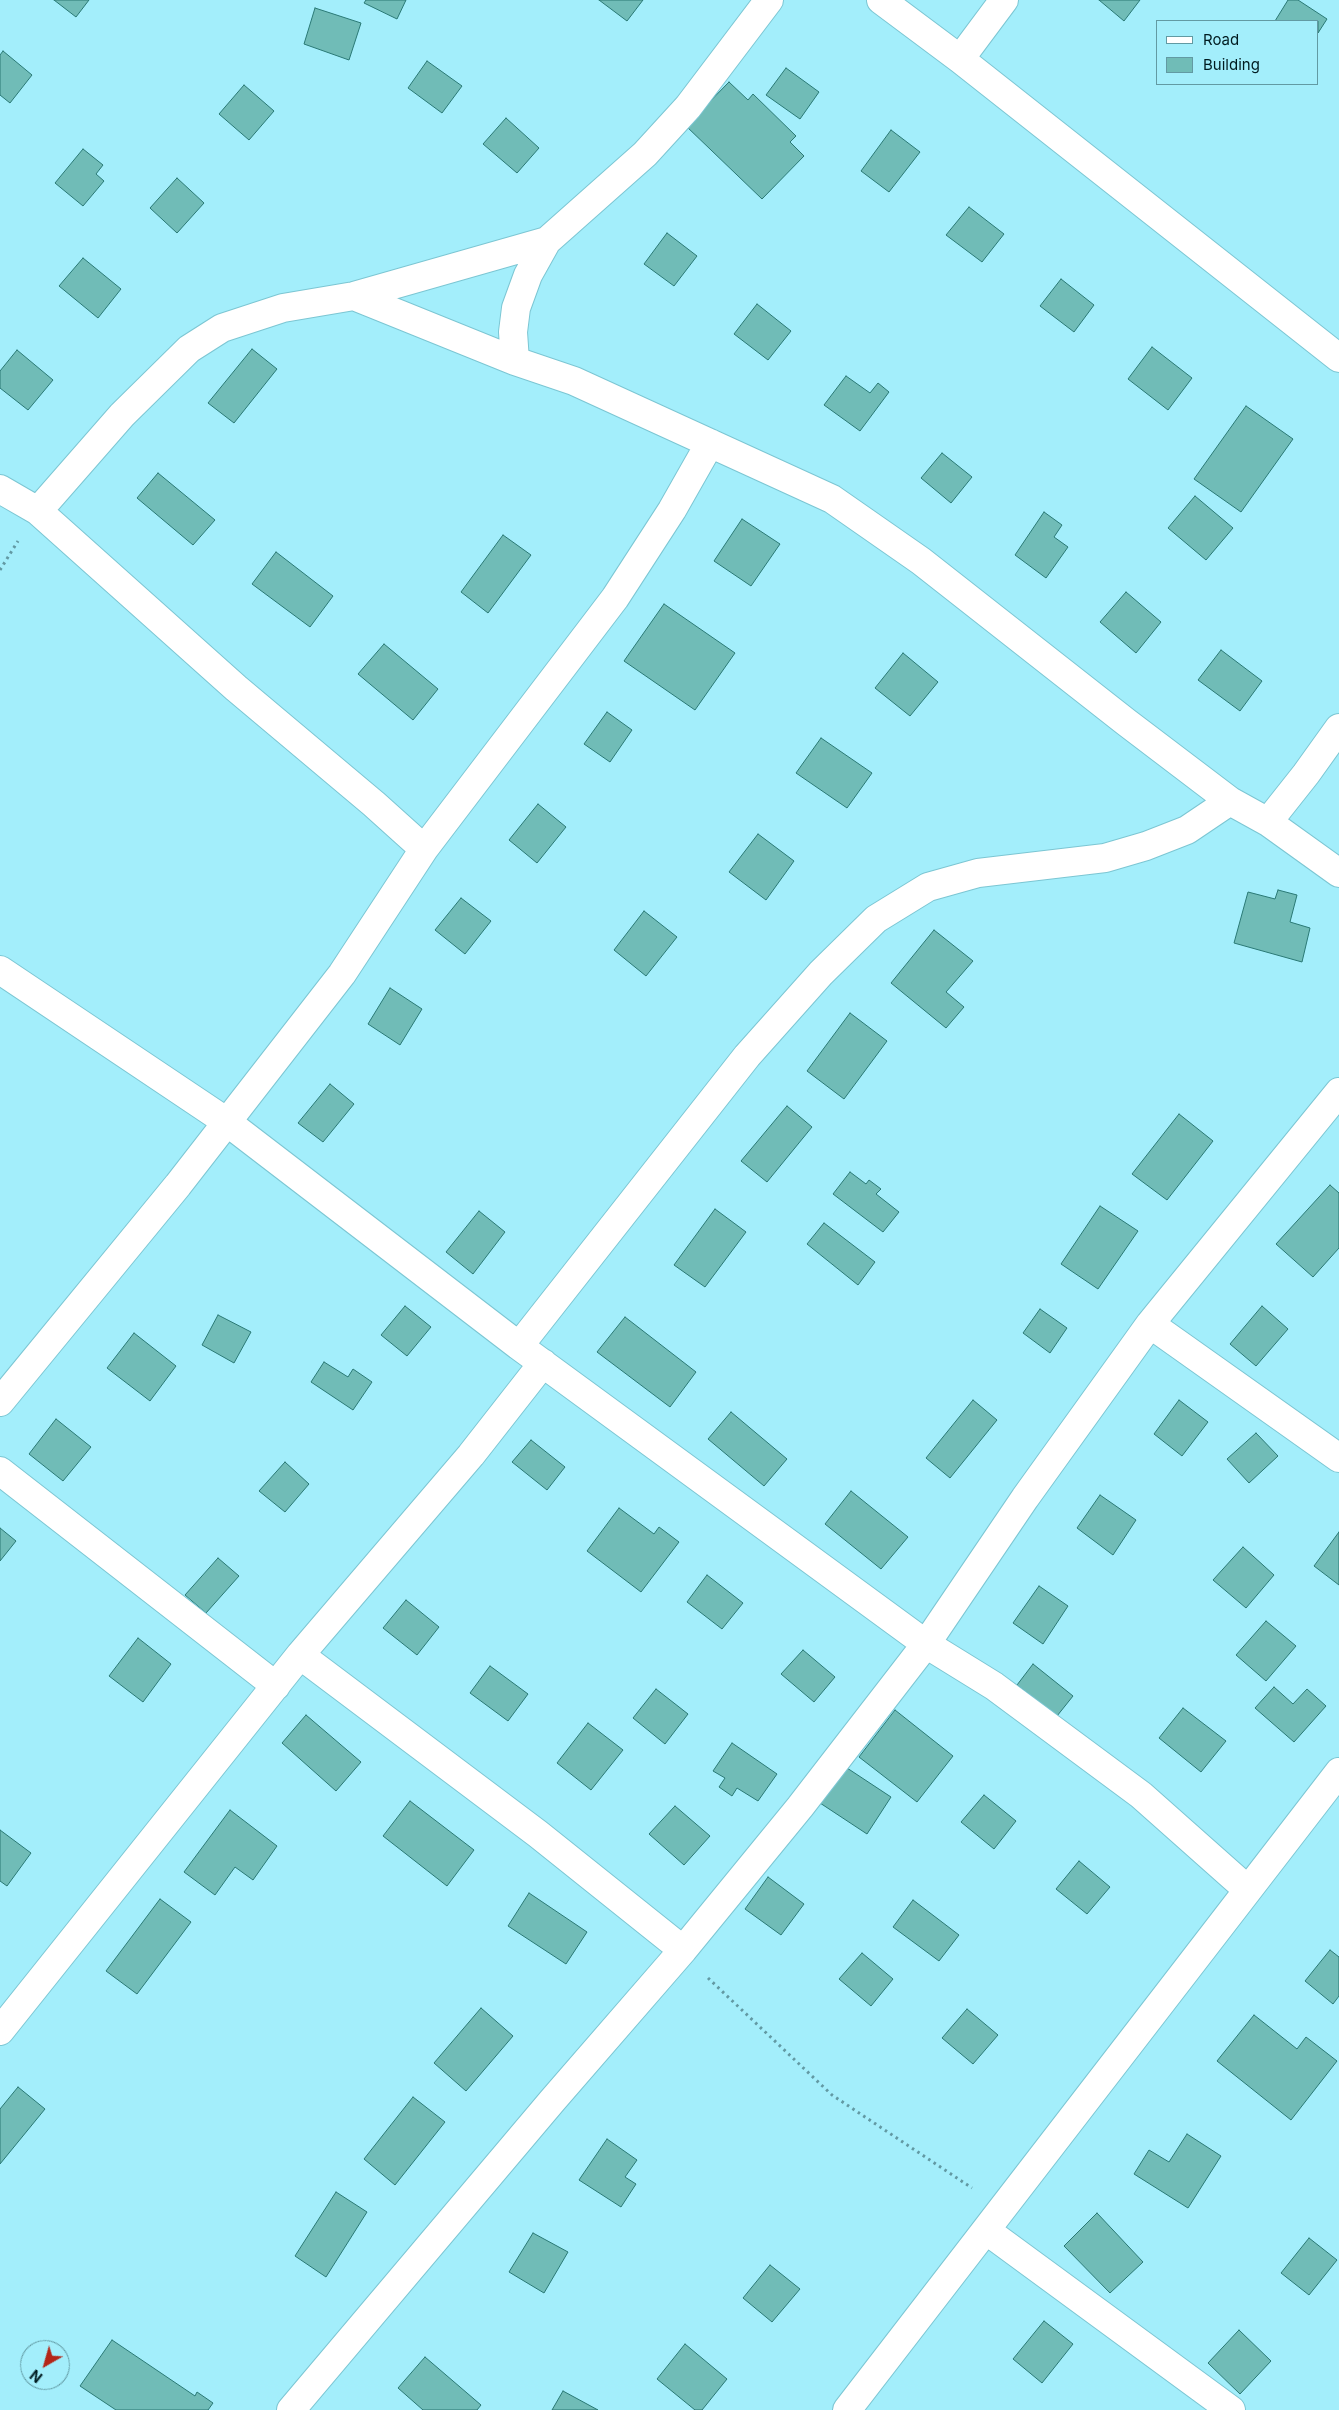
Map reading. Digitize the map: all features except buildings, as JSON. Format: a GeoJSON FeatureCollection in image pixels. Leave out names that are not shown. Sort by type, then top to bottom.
{"type":"FeatureCollection","features":[{"type":"Feature","properties":{"kind":"street"},"geometry":{"type":"LineString","coordinates":[[515,361],[513,332],[516,308],[528,275],[547,241],[651,148],[688,107],[769,0]]}},
{"type":"Feature","properties":{"kind":"street"},"geometry":{"type":"LineString","coordinates":[[880,0],[960,59],[1339,358]]}},
{"type":"Feature","properties":{"kind":"street"},"geometry":{"type":"LineString","coordinates":[[960,59],[1004,0]]}},
{"type":"Feature","properties":{"kind":"street"},"geometry":{"type":"LineString","coordinates":[[38,511],[122,415],[189,349],[222,328],[283,308],[354,296],[547,241]]}},
{"type":"Feature","properties":{"kind":"street"},"geometry":{"type":"LineString","coordinates":[[354,296],[460,337],[515,361],[574,381],[832,499],[922,561],[1126,722],[1230,801],[1268,822],[1339,873]]}},
{"type":"Feature","properties":{"kind":"street"},"geometry":{"type":"LineString","coordinates":[[0,1402],[227,1122],[342,974],[424,849],[615,598],[672,510],[710,443]]}},
{"type":"Feature","properties":{"kind":"street"},"geometry":{"type":"LineString","coordinates":[[0,489],[38,511],[236,688],[374,804],[424,849]]}},
{"type":"Feature","properties":{"kind":"street"},"geometry":{"type":"LineString","coordinates":[[1268,822],[1339,728]]}},
{"type":"Feature","properties":{"kind":"street"},"geometry":{"type":"LineString","coordinates":[[518,1346],[747,1056],[821,973],[876,919],[928,887],[978,873],[1105,858],[1146,846],[1187,830],[1230,801]]}},
{"type":"Feature","properties":{"kind":"street"},"geometry":{"type":"LineString","coordinates":[[0,970],[227,1122],[518,1346],[544,1363],[926,1644],[994,1686],[1142,1795],[1248,1890]]}},
{"type":"Feature","properties":{"kind":"street"},"geometry":{"type":"LineString","coordinates":[[291,2410],[682,1950],[800,1807],[926,1644],[1025,1498],[1150,1324],[1339,1092]]}},
{"type":"Feature","properties":{"kind":"street"},"geometry":{"type":"LineString","coordinates":[[1150,1324],[1339,1458]]}},
{"type":"Feature","properties":{"kind":"street"},"geometry":{"type":"LineString","coordinates":[[0,2031],[300,1656],[471,1456],[544,1363]]}},
{"type":"Feature","properties":{"kind":"street"},"geometry":{"type":"LineString","coordinates":[[0,1471],[276,1686]]}},
{"type":"Feature","properties":{"kind":"street"},"geometry":{"type":"LineString","coordinates":[[300,1656],[538,1834],[682,1950]]}},
{"type":"Feature","properties":{"kind":"street"},"geometry":{"type":"LineString","coordinates":[[847,2410],[1004,2209],[1339,1772]]}},
{"type":"Feature","properties":{"kind":"street"},"geometry":{"type":"LineString","coordinates":[[987,2231],[1231,2410]]}},
{"type":"Feature","properties":{"kind":"path"},"geometry":{"type":"LineString","coordinates":[[682,1950],[704,1974],[832,2095],[1004,2209]]}}]}
